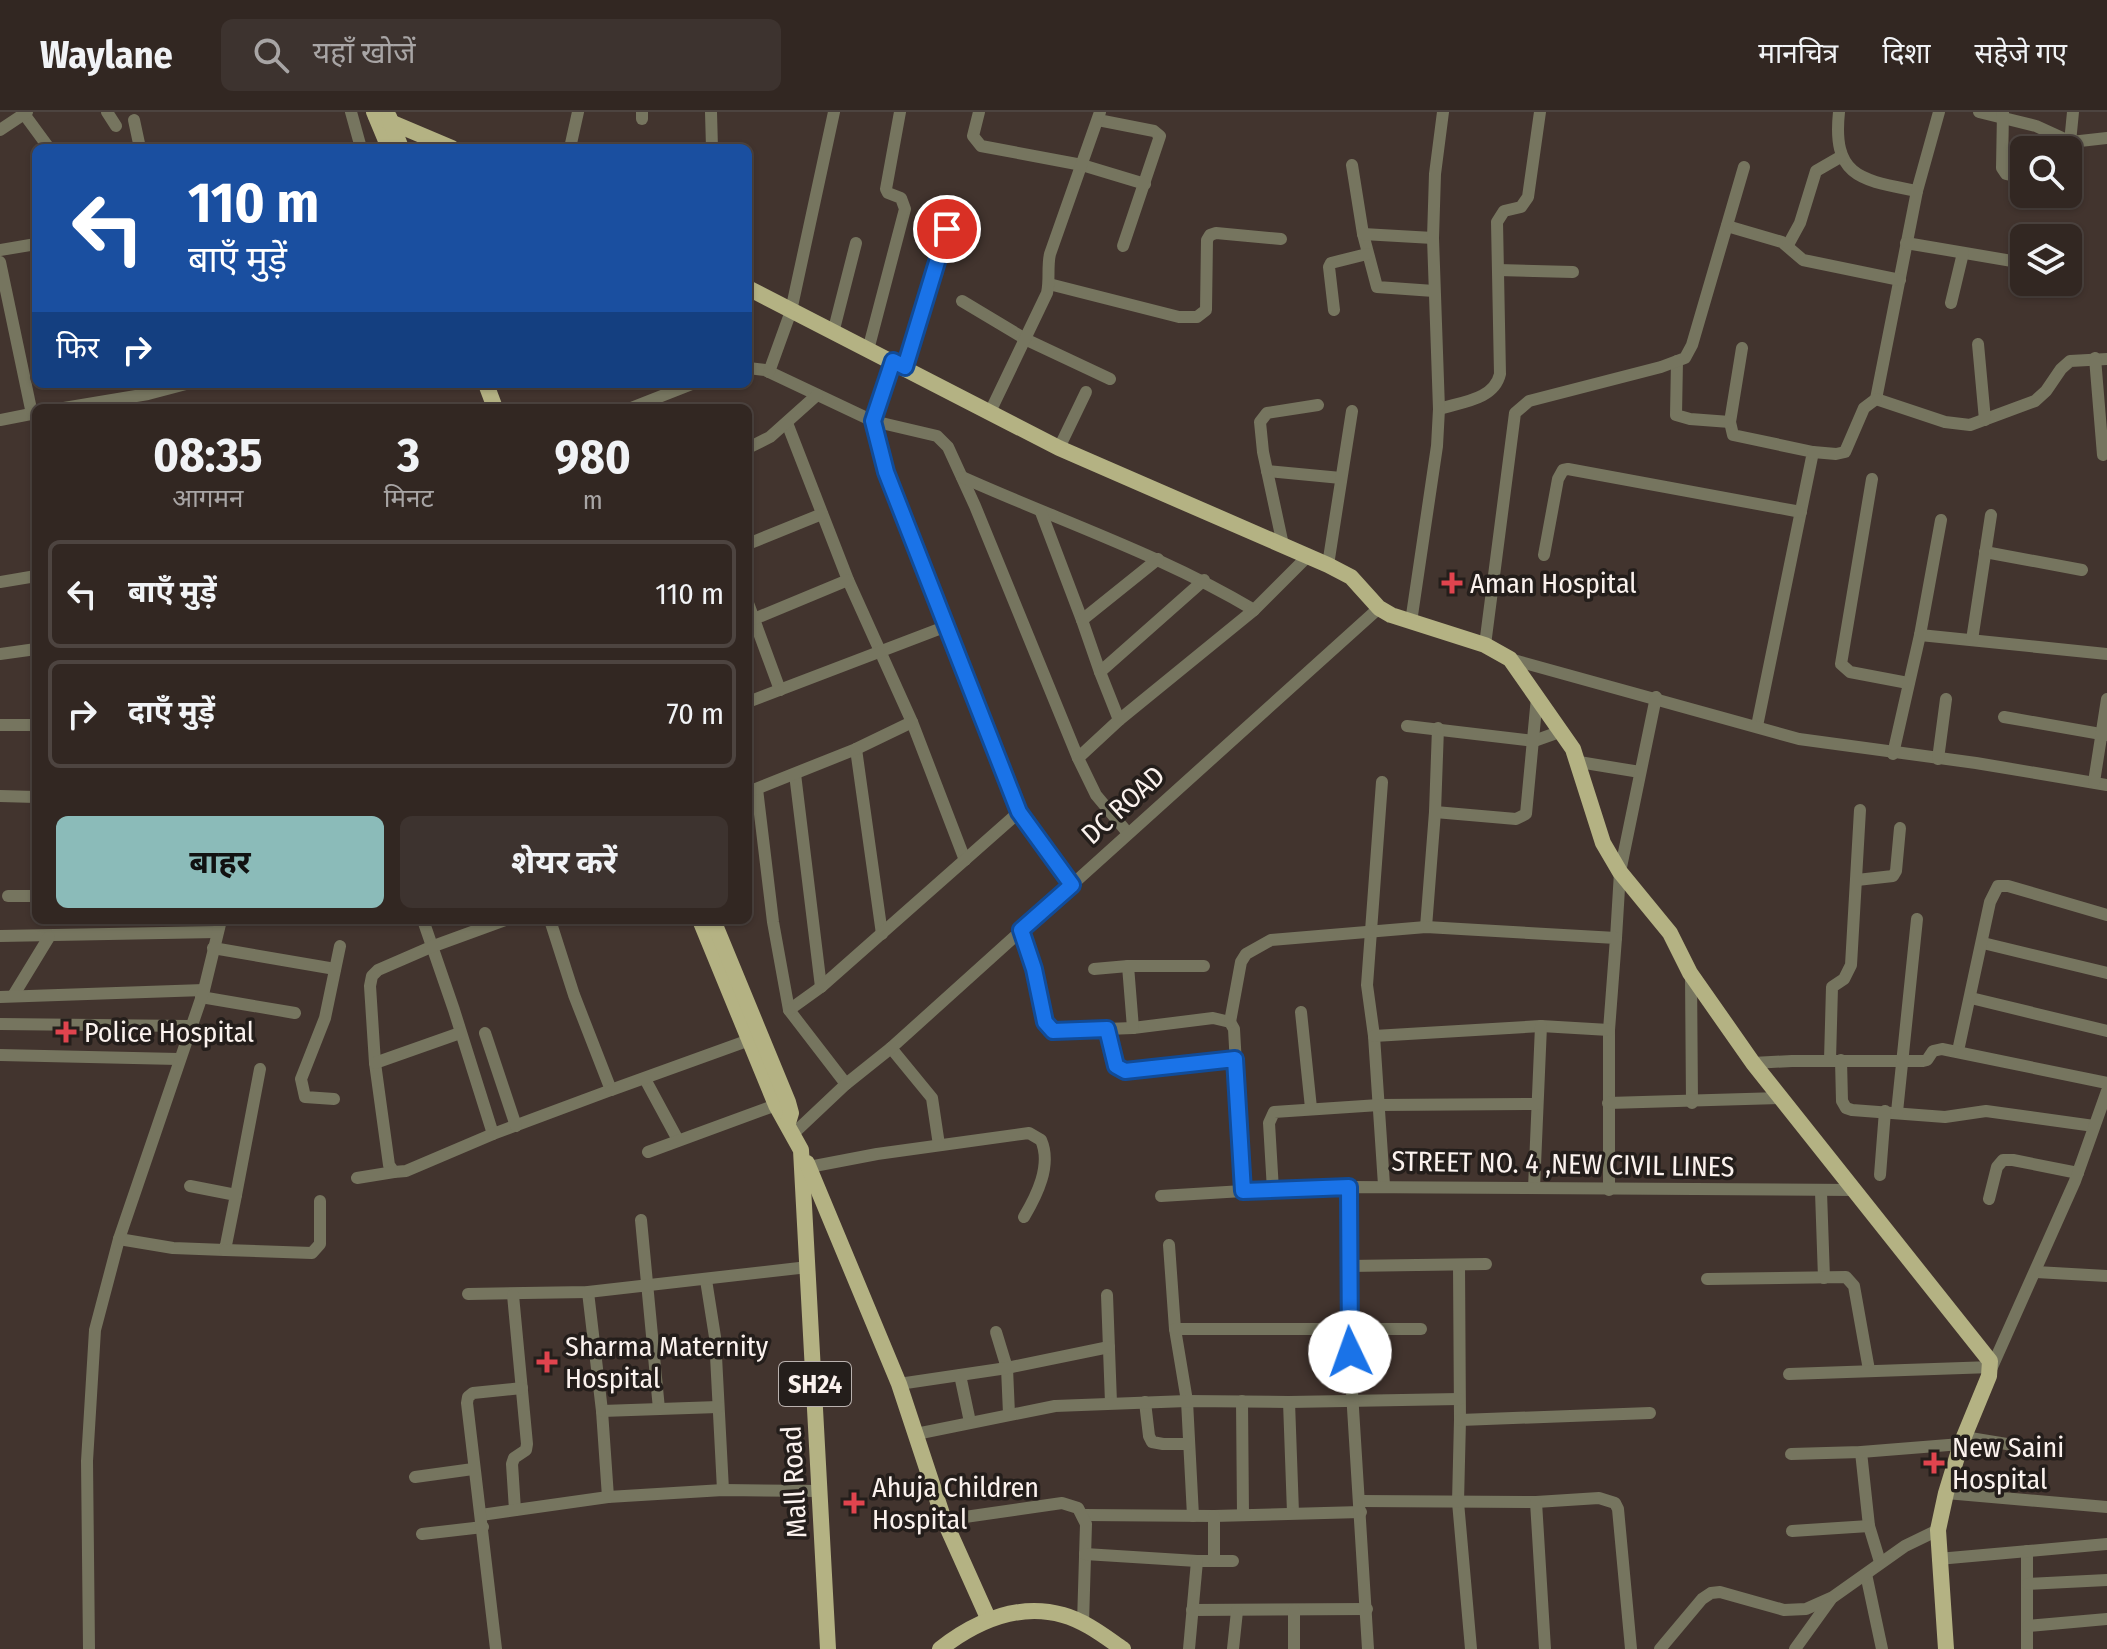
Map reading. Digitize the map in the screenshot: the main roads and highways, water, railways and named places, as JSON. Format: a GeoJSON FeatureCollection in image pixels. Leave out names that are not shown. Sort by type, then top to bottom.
{"type":"FeatureCollection","features":[{"type":"Feature","properties":{"kind":"main road"},"geometry":{"type":"LineString","coordinates":[[370,115],[387,144]]}},
{"type":"Feature","properties":{"kind":"main road"},"geometry":{"type":"LineString","coordinates":[[370,115],[397,144]]}},
{"type":"Feature","properties":{"kind":"main road"},"geometry":{"type":"LineString","coordinates":[[370,115],[442,144]]}},
{"type":"Feature","properties":{"kind":"main road"},"geometry":{"type":"LineString","coordinates":[[752,290],[1059,448],[1328,565],[1351,577],[1379,608],[1391,615],[1485,645],[1510,659],[1562,731],[1579,762],[1603,843],[1620,872],[1670,933],[1690,973],[1753,1063],[1987,1356],[1992,1367],[1962,1440],[1938,1530],[1946,1649]]}},
{"type":"Feature","properties":{"kind":"main road","name":"Mall Road"},"geometry":{"type":"LineString","coordinates":[[702,924],[754,1039],[788,1102],[790,1128]]}},
{"type":"Feature","properties":{"kind":"main road","name":"Mall Road"},"geometry":{"type":"LineString","coordinates":[[714,924],[776,1105],[801,1150],[828,1649]]}},
{"type":"Feature","properties":{"kind":"main road"},"geometry":{"type":"LineString","coordinates":[[801,1150],[899,1384],[944,1520],[988,1618]]}},
{"type":"Feature","properties":{"kind":"main road"},"geometry":{"type":"LineString","coordinates":[[940,1649],[966,1629],[988,1618],[1027,1612],[1060,1614],[1083,1623],[1123,1649]]}},
{"type":"Feature","properties":{"kind":"place","name":"Aman Hospital"},"geometry":{"type":"Point","coordinates":[1452,583]}},
{"type":"Feature","properties":{"kind":"place","name":"Police Hospital"},"geometry":{"type":"Point","coordinates":[66,1032]}},
{"type":"Feature","properties":{"kind":"place","name":"Sharma Maternity Hospital"},"geometry":{"type":"Point","coordinates":[547,1362]}},
{"type":"Feature","properties":{"kind":"place","name":"New Saini Hospital"},"geometry":{"type":"Point","coordinates":[1934,1463]}},
{"type":"Feature","properties":{"kind":"place","name":"Ahuja Children Hospital"},"geometry":{"type":"Point","coordinates":[854,1503]}}]}
